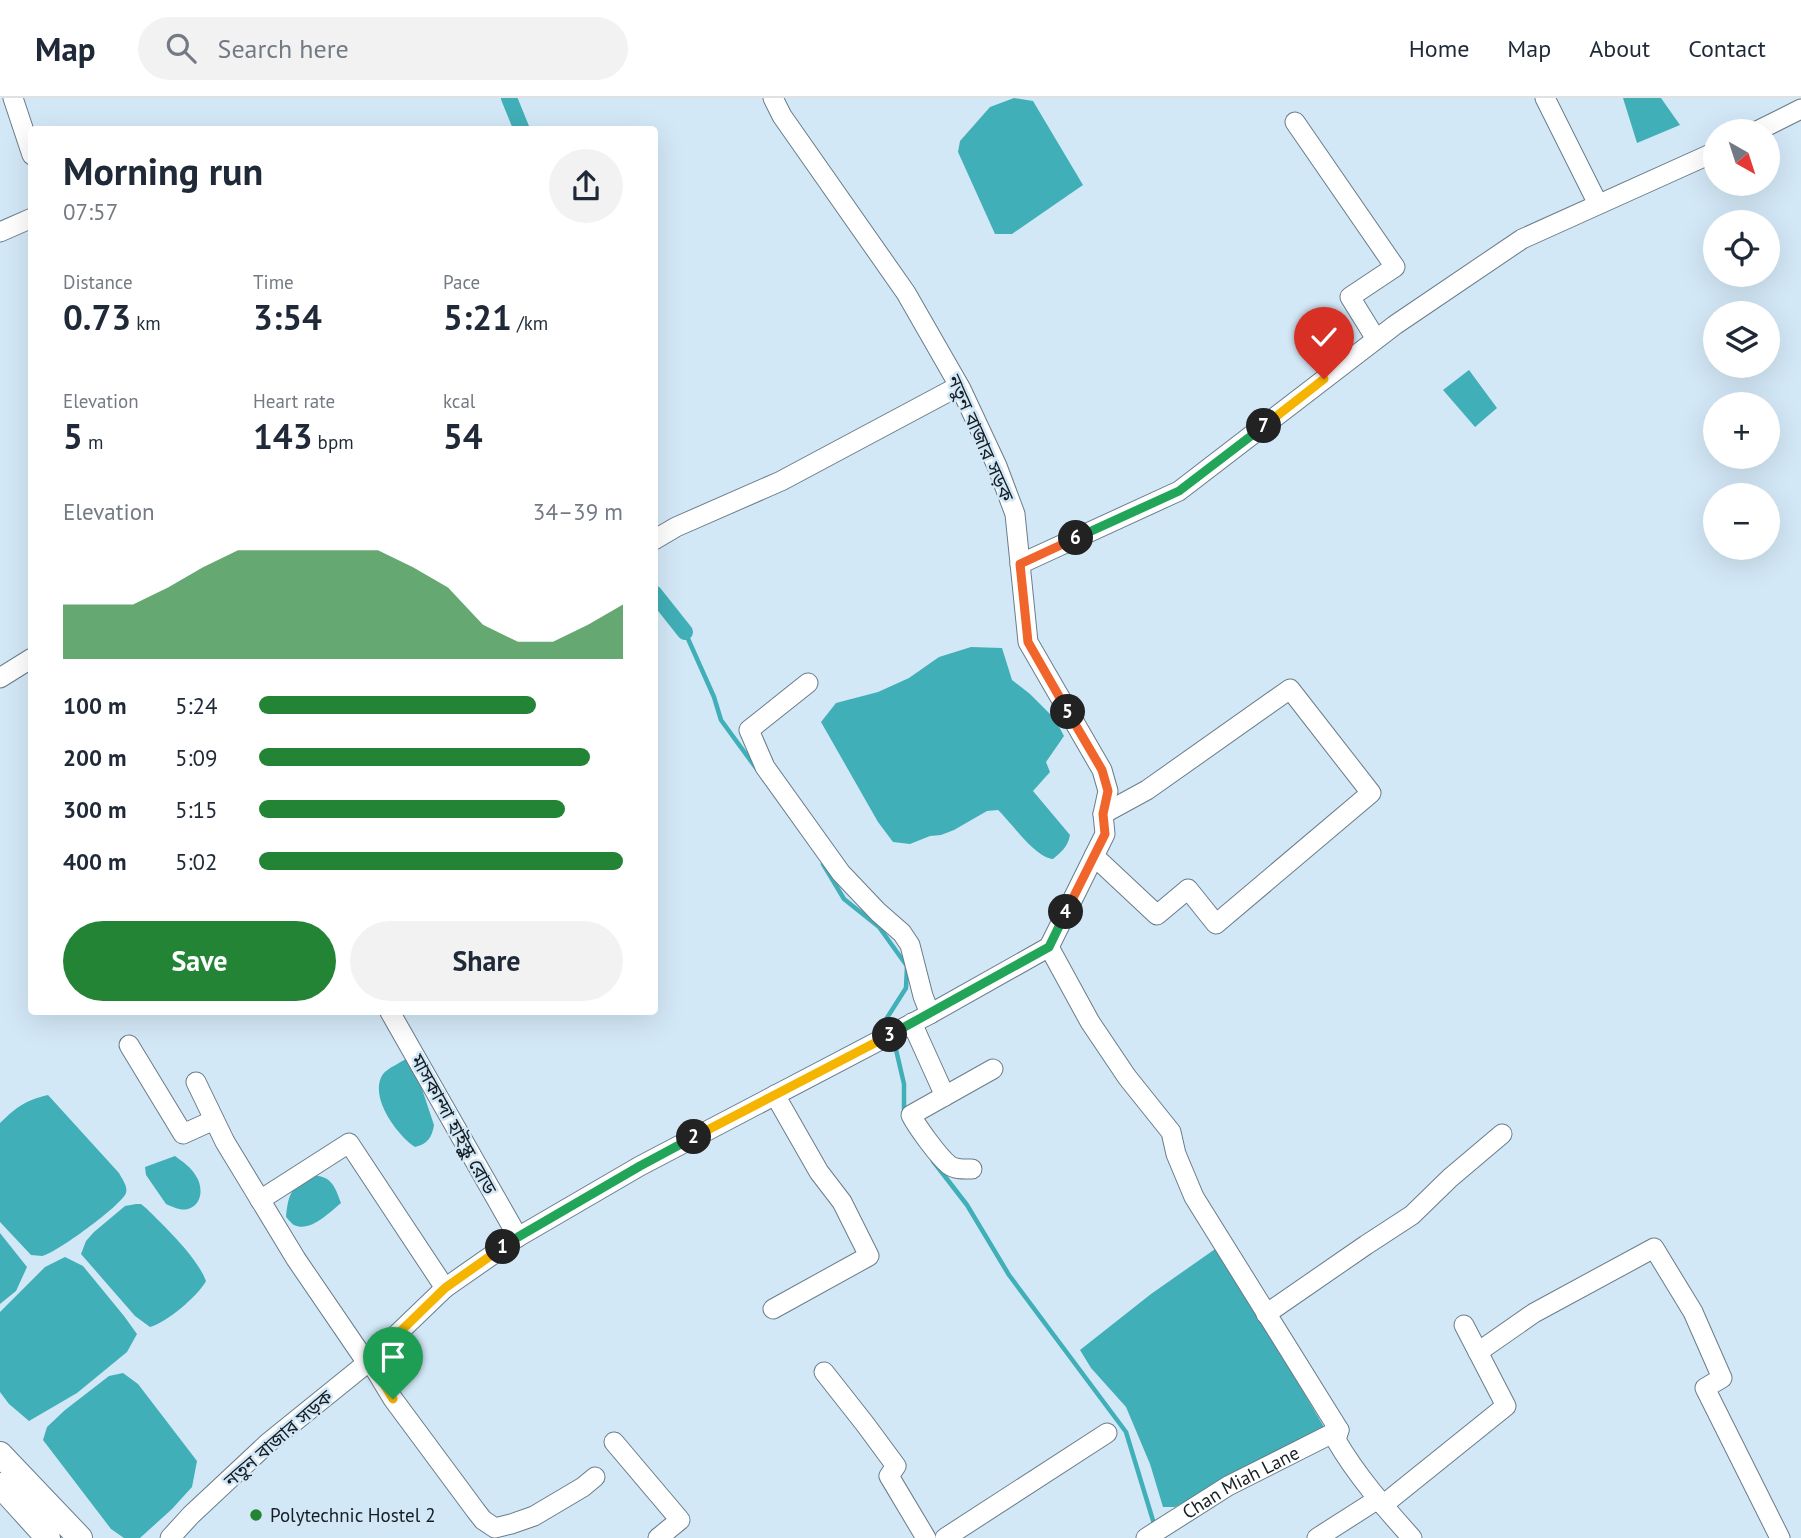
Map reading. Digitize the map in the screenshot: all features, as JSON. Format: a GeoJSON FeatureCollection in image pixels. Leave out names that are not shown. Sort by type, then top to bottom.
{"type":"FeatureCollection","features":[{"type":"Feature","properties":{"kind":"main road"},"geometry":{"type":"LineString","coordinates":[[0,1454],[80,1538]]}},
{"type":"Feature","properties":{"kind":"main road"},"geometry":{"type":"LineString","coordinates":[[0,1485],[48,1538]]}},
{"type":"Feature","properties":{"kind":"street"},"geometry":{"type":"LineString","coordinates":[[12,98],[28,144]]}},
{"type":"Feature","properties":{"kind":"street","name":"নতুন বাজার সড়ক"},"geometry":{"type":"LineString","coordinates":[[170,1538],[268,1443],[369,1362],[445,1288],[518,1237],[640,1166],[930,1014],[1049,947],[1105,834],[1103,814],[1108,791],[1102,770],[1028,642],[1015,514],[997,466],[959,386],[906,293],[782,116],[774,98]]}},
{"type":"Feature","properties":{"kind":"street"},"geometry":{"type":"LineString","coordinates":[[1545,98],[1598,204]]}},
{"type":"Feature","properties":{"kind":"street"},"geometry":{"type":"LineString","coordinates":[[1780,120],[1801,109]]}},
{"type":"Feature","properties":{"kind":"street"},"geometry":{"type":"LineString","coordinates":[[1295,122],[1395,267],[1350,297],[1376,339]]}},
{"type":"Feature","properties":{"kind":"street"},"geometry":{"type":"LineString","coordinates":[[1020,564],[1179,491],[1376,339],[1522,239],[1703,157]]}},
{"type":"Feature","properties":{"kind":"street"},"geometry":{"type":"LineString","coordinates":[[0,232],[28,220]]}},
{"type":"Feature","properties":{"kind":"street"},"geometry":{"type":"LineString","coordinates":[[658,538],[676,527],[781,481],[959,386]]}},
{"type":"Feature","properties":{"kind":"street"},"geometry":{"type":"LineString","coordinates":[[0,678],[28,660]]}},
{"type":"Feature","properties":{"kind":"street"},"geometry":{"type":"LineString","coordinates":[[808,683],[749,730],[765,767],[841,873],[902,933],[910,945],[930,1014]]}},
{"type":"Feature","properties":{"kind":"street"},"geometry":{"type":"LineString","coordinates":[[1094,856],[1157,915],[1188,889],[1216,924],[1371,793],[1290,689],[1147,790],[1103,814]]}},
{"type":"Feature","properties":{"kind":"street"},"geometry":{"type":"LineString","coordinates":[[1049,947],[1090,1022],[1127,1077],[1171,1132],[1176,1154],[1194,1197],[1339,1430],[1336,1440],[1344,1454],[1412,1538]]}},
{"type":"Feature","properties":{"kind":"street","name":"মাসকান্দা হাইস্কুল রোড"},"geometry":{"type":"LineString","coordinates":[[392,1015],[518,1237]]}},
{"type":"Feature","properties":{"kind":"street"},"geometry":{"type":"LineString","coordinates":[[912,1023],[945,1096]]}},
{"type":"Feature","properties":{"kind":"street"},"geometry":{"type":"LineString","coordinates":[[128,1045],[183,1134],[214,1119]]}},
{"type":"Feature","properties":{"kind":"street"},"geometry":{"type":"LineString","coordinates":[[972,1169],[950,1166],[911,1115],[993,1069]]}},
{"type":"Feature","properties":{"kind":"street"},"geometry":{"type":"LineString","coordinates":[[196,1082],[225,1142],[296,1259],[393,1399],[483,1521],[495,1528],[534,1516],[595,1477]]}},
{"type":"Feature","properties":{"kind":"street"},"geometry":{"type":"LineString","coordinates":[[773,1309],[869,1256],[842,1202],[819,1172],[775,1095]]}},
{"type":"Feature","properties":{"kind":"street"},"geometry":{"type":"LineString","coordinates":[[1266,1314],[1412,1215],[1502,1134]]}},
{"type":"Feature","properties":{"kind":"street"},"geometry":{"type":"LineString","coordinates":[[260,1200],[349,1143],[445,1288]]}},
{"type":"Feature","properties":{"kind":"street"},"geometry":{"type":"LineString","coordinates":[[1478,1352],[1534,1313],[1654,1248],[1693,1312],[1722,1378],[1705,1388],[1780,1538]]}},
{"type":"Feature","properties":{"kind":"street"},"geometry":{"type":"LineString","coordinates":[[1317,1538],[1381,1502],[1506,1406],[1464,1325]]}},
{"type":"Feature","properties":{"kind":"street"},"geometry":{"type":"LineString","coordinates":[[824,1372],[896,1466],[889,1476],[926,1538]]}},
{"type":"Feature","properties":{"kind":"street","name":"Chan Miah Lane"},"geometry":{"type":"LineString","coordinates":[[1146,1538],[1228,1486],[1339,1430]]}},
{"type":"Feature","properties":{"kind":"street"},"geometry":{"type":"LineString","coordinates":[[945,1538],[1107,1433]]}},
{"type":"Feature","properties":{"kind":"street"},"geometry":{"type":"LineString","coordinates":[[614,1442],[680,1520],[658,1538]]}},
{"type":"Feature","properties":{"kind":"water"},"geometry":{"type":"Polygon","coordinates":[[[1014,98],[1033,101],[1083,185],[1012,234],[995,234],[958,152],[960,141],[990,107],[1014,98]]]}},
{"type":"Feature","properties":{"kind":"water"},"geometry":{"type":"Polygon","coordinates":[[[1623,98],[1661,98],[1680,125],[1637,143],[1623,98]]]}},
{"type":"Feature","properties":{"kind":"water"},"geometry":{"type":"Polygon","coordinates":[[[1469,370],[1497,408],[1475,427],[1443,390],[1469,370]]]}},
{"type":"Feature","properties":{"kind":"water"},"geometry":{"type":"Polygon","coordinates":[[[971,647],[1002,648],[1012,680],[1055,719],[1064,736],[1046,762],[1050,772],[1033,791],[1070,835],[1066,846],[1053,859],[1031,846],[998,810],[987,811],[941,835],[930,836],[910,844],[893,842],[878,822],[821,722],[836,703],[878,692],[909,678],[939,657],[971,647]]]}},
{"type":"Feature","properties":{"kind":"water"},"geometry":{"type":"Polygon","coordinates":[[[407,1058],[420,1083],[434,1125],[428,1140],[415,1147],[393,1124],[379,1093],[383,1074],[407,1058]]]}},
{"type":"Feature","properties":{"kind":"water"},"geometry":{"type":"Polygon","coordinates":[[[48,1095],[119,1173],[126,1193],[113,1208],[87,1228],[60,1247],[41,1256],[31,1255],[0,1222],[0,1123],[22,1105],[48,1095]]]}},
{"type":"Feature","properties":{"kind":"water"},"geometry":{"type":"Polygon","coordinates":[[[175,1156],[192,1170],[200,1185],[197,1204],[188,1209],[166,1204],[146,1175],[145,1167],[175,1156]]]}},
{"type":"Feature","properties":{"kind":"water"},"geometry":{"type":"Polygon","coordinates":[[[308,1175],[327,1179],[341,1203],[313,1224],[300,1227],[286,1217],[287,1209],[291,1193],[308,1175]]]}},
{"type":"Feature","properties":{"kind":"water"},"geometry":{"type":"Polygon","coordinates":[[[136,1204],[147,1209],[180,1243],[196,1262],[206,1281],[181,1308],[150,1327],[135,1316],[81,1254],[86,1241],[94,1232],[125,1206],[136,1204]]]}},
{"type":"Feature","properties":{"kind":"water"},"geometry":{"type":"Polygon","coordinates":[[[0,1233],[27,1267],[16,1291],[0,1304],[0,1233]]]}},
{"type":"Feature","properties":{"kind":"water"},"geometry":{"type":"Polygon","coordinates":[[[1218,1247],[1324,1427],[1175,1507],[1163,1507],[1150,1464],[1126,1407],[1091,1368],[1080,1350],[1151,1294],[1218,1247]]]}},
{"type":"Feature","properties":{"kind":"water"},"geometry":{"type":"Polygon","coordinates":[[[65,1257],[83,1266],[137,1334],[127,1352],[77,1393],[29,1421],[9,1404],[0,1392],[0,1312],[45,1267],[65,1257]]]}},
{"type":"Feature","properties":{"kind":"water"},"geometry":{"type":"Polygon","coordinates":[[[123,1373],[138,1384],[197,1461],[192,1487],[140,1538],[124,1538],[111,1529],[43,1440],[47,1427],[65,1410],[109,1376],[123,1373]]]}},
{"type":"Feature","properties":{"kind":"waterway"},"geometry":{"type":"LineString","coordinates":[[509,98],[520,126]]}},
{"type":"Feature","properties":{"kind":"waterway"},"geometry":{"type":"LineString","coordinates":[[658,598],[685,632]]}},
{"type":"Feature","properties":{"kind":"waterway"},"geometry":{"type":"LineString","coordinates":[[685,632],[714,697],[721,720],[756,768]]}},
{"type":"Feature","properties":{"kind":"waterway"},"geometry":{"type":"LineString","coordinates":[[823,864],[844,899],[879,927],[907,966],[906,988],[885,1021]]}},
{"type":"Feature","properties":{"kind":"waterway"},"geometry":{"type":"LineString","coordinates":[[894,1041],[904,1084],[904,1113]]}},
{"type":"Feature","properties":{"kind":"waterway"},"geometry":{"type":"LineString","coordinates":[[933,1161],[967,1205],[1009,1275],[1126,1432],[1155,1527]]}},
{"type":"Feature","properties":{"kind":"place","name":"Polytechnic Hostel 2"},"geometry":{"type":"Point","coordinates":[256,1515]}},
{"type":"Feature","properties":{"kind":"route"},"geometry":{"type":"LineString","coordinates":[[393,1399],[370,1361],[445,1288],[518,1237],[640,1166],[930,1014],[1049,947],[1105,834],[1103,814],[1108,791],[1102,770],[1028,642],[1020,564],[1179,491],[1324,379]]}}]}
